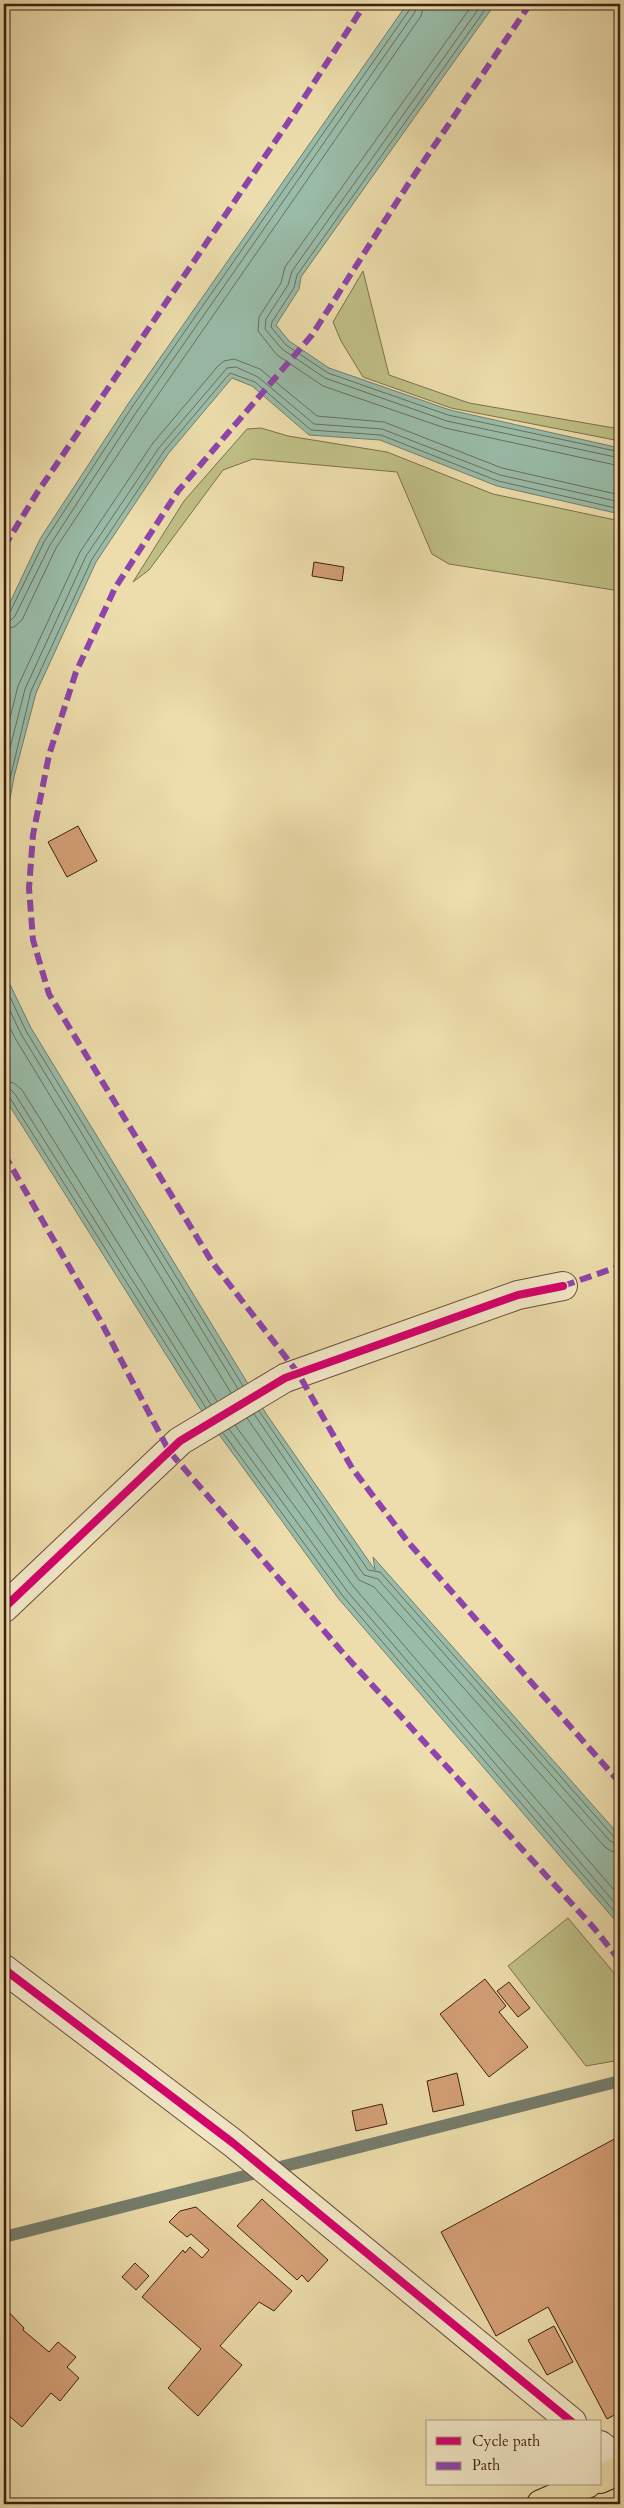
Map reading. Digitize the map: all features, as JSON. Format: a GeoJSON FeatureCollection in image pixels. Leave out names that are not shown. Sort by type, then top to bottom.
{"type":"FeatureCollection","features":[{"type":"Feature","properties":{"kind":"main road"},"geometry":{"type":"LineString","coordinates":[[602,2477],[620,2470]]}},
{"type":"Feature","properties":{"kind":"main road"},"geometry":{"type":"LineString","coordinates":[[541,2504],[582,2486]]}},
{"type":"Feature","properties":{"kind":"street"},"geometry":{"type":"LineString","coordinates":[[4,1608],[180,1441],[285,1378],[518,1295],[563,1286]]}},
{"type":"Feature","properties":{"kind":"street"},"geometry":{"type":"LineString","coordinates":[[4,1970],[254,2160],[570,2420]]}},
{"type":"Feature","properties":{"kind":"street"},"geometry":{"type":"LineString","coordinates":[[602,2447],[620,2461]]}},
{"type":"Feature","properties":{"kind":"green space"},"geometry":{"type":"Polygon","coordinates":[[[363,271],[389,375],[469,403],[620,429],[620,441],[451,408],[363,377],[341,341],[333,322],[363,271]]]}},
{"type":"Feature","properties":{"kind":"green space"},"geometry":{"type":"Polygon","coordinates":[[[261,428],[288,436],[387,452],[493,494],[620,521],[620,591],[449,564],[432,554],[397,472],[253,459],[223,470],[149,570],[133,582],[184,501],[247,429],[261,428]]]}},
{"type":"Feature","properties":{"kind":"green space"},"geometry":{"type":"Polygon","coordinates":[[[568,1918],[620,1980],[620,2060],[586,2066],[508,1966],[568,1918]]]}},
{"type":"Feature","properties":{"kind":"water"},"geometry":{"type":"Polygon","coordinates":[[[407,4],[495,4],[301,277],[299,289],[276,325],[289,341],[329,368],[450,410],[620,448],[620,514],[497,486],[380,440],[309,435],[252,386],[232,378],[168,454],[96,562],[36,693],[14,777],[4,831],[4,615],[40,539],[128,404],[407,4]]]}},
{"type":"Feature","properties":{"kind":"water"},"geometry":{"type":"Polygon","coordinates":[[[4,972],[31,1028],[267,1415],[375,1570],[373,1557],[620,1836],[620,1926],[338,1598],[199,1407],[4,1097],[4,972]]]}},
{"type":"Feature","properties":{"kind":"building"},"geometry":{"type":"Polygon","coordinates":[[[314,562],[344,567],[342,581],[312,576],[314,562]]]}},
{"type":"Feature","properties":{"kind":"building"},"geometry":{"type":"Polygon","coordinates":[[[78,826],[97,861],[67,877],[48,842],[78,826]]]}},
{"type":"Feature","properties":{"kind":"building"},"geometry":{"type":"Polygon","coordinates":[[[485,1979],[506,2006],[499,2012],[528,2047],[489,2077],[440,2014],[485,1979]]]}},
{"type":"Feature","properties":{"kind":"building"},"geometry":{"type":"Polygon","coordinates":[[[509,1982],[530,2008],[518,2017],[497,1991],[509,1982]]]}},
{"type":"Feature","properties":{"kind":"building"},"geometry":{"type":"Polygon","coordinates":[[[457,2073],[464,2105],[433,2112],[427,2081],[457,2073]]]}},
{"type":"Feature","properties":{"kind":"building"},"geometry":{"type":"Polygon","coordinates":[[[382,2104],[387,2124],[356,2131],[352,2111],[382,2104]]]}},
{"type":"Feature","properties":{"kind":"building"},"geometry":{"type":"Polygon","coordinates":[[[620,2136],[620,2412],[607,2419],[548,2307],[496,2336],[441,2232],[620,2136]]]}},
{"type":"Feature","properties":{"kind":"building"},"geometry":{"type":"Polygon","coordinates":[[[262,2199],[328,2260],[308,2282],[302,2275],[297,2280],[237,2226],[262,2199]]]}},
{"type":"Feature","properties":{"kind":"building"},"geometry":{"type":"Polygon","coordinates":[[[196,2207],[292,2291],[274,2311],[259,2302],[220,2346],[242,2365],[198,2416],[168,2388],[201,2349],[142,2297],[183,2250],[185,2253],[190,2247],[202,2258],[209,2250],[191,2234],[187,2237],[169,2222],[180,2211],[196,2207]]]}},
{"type":"Feature","properties":{"kind":"building"},"geometry":{"type":"Polygon","coordinates":[[[135,2263],[149,2276],[136,2290],[122,2277],[135,2263]]]}},
{"type":"Feature","properties":{"kind":"building"},"geometry":{"type":"Polygon","coordinates":[[[4,2307],[24,2328],[23,2330],[49,2352],[58,2342],[76,2357],[67,2367],[79,2378],[60,2401],[51,2393],[22,2427],[8,2415],[10,2413],[4,2408],[4,2362],[8,2356],[4,2353],[4,2307]]]}},
{"type":"Feature","properties":{"kind":"building"},"geometry":{"type":"Polygon","coordinates":[[[554,2326],[573,2362],[547,2375],[528,2340],[554,2326]]]}},
{"type":"Feature","properties":{"kind":"waterway"},"geometry":{"type":"LineString","coordinates":[[4,2237],[620,2081]]}},
{"type":"Feature","properties":{"kind":"marked path"},"geometry":{"type":"LineString","coordinates":[[4,547],[37,493],[291,118],[365,4]]}},
{"type":"Feature","properties":{"kind":"marked path"},"geometry":{"type":"LineString","coordinates":[[530,4],[407,186],[312,335],[178,491],[115,588],[76,672],[49,755],[33,835],[29,888],[33,940],[49,994],[212,1262],[298,1373],[352,1468],[408,1542],[620,1783]]}},
{"type":"Feature","properties":{"kind":"marked path"},"geometry":{"type":"LineString","coordinates":[[4,1154],[100,1320],[169,1451],[344,1654],[594,1928],[620,1961]]}},
{"type":"Feature","properties":{"kind":"marked path"},"geometry":{"type":"LineString","coordinates":[[563,1286],[620,1266]]}},
{"type":"Feature","properties":{"kind":"cycle path"},"geometry":{"type":"LineString","coordinates":[[4,1608],[180,1441],[285,1378],[518,1295],[563,1286]]}},
{"type":"Feature","properties":{"kind":"cycle path"},"geometry":{"type":"LineString","coordinates":[[4,1969],[233,2143],[570,2420]]}}]}
